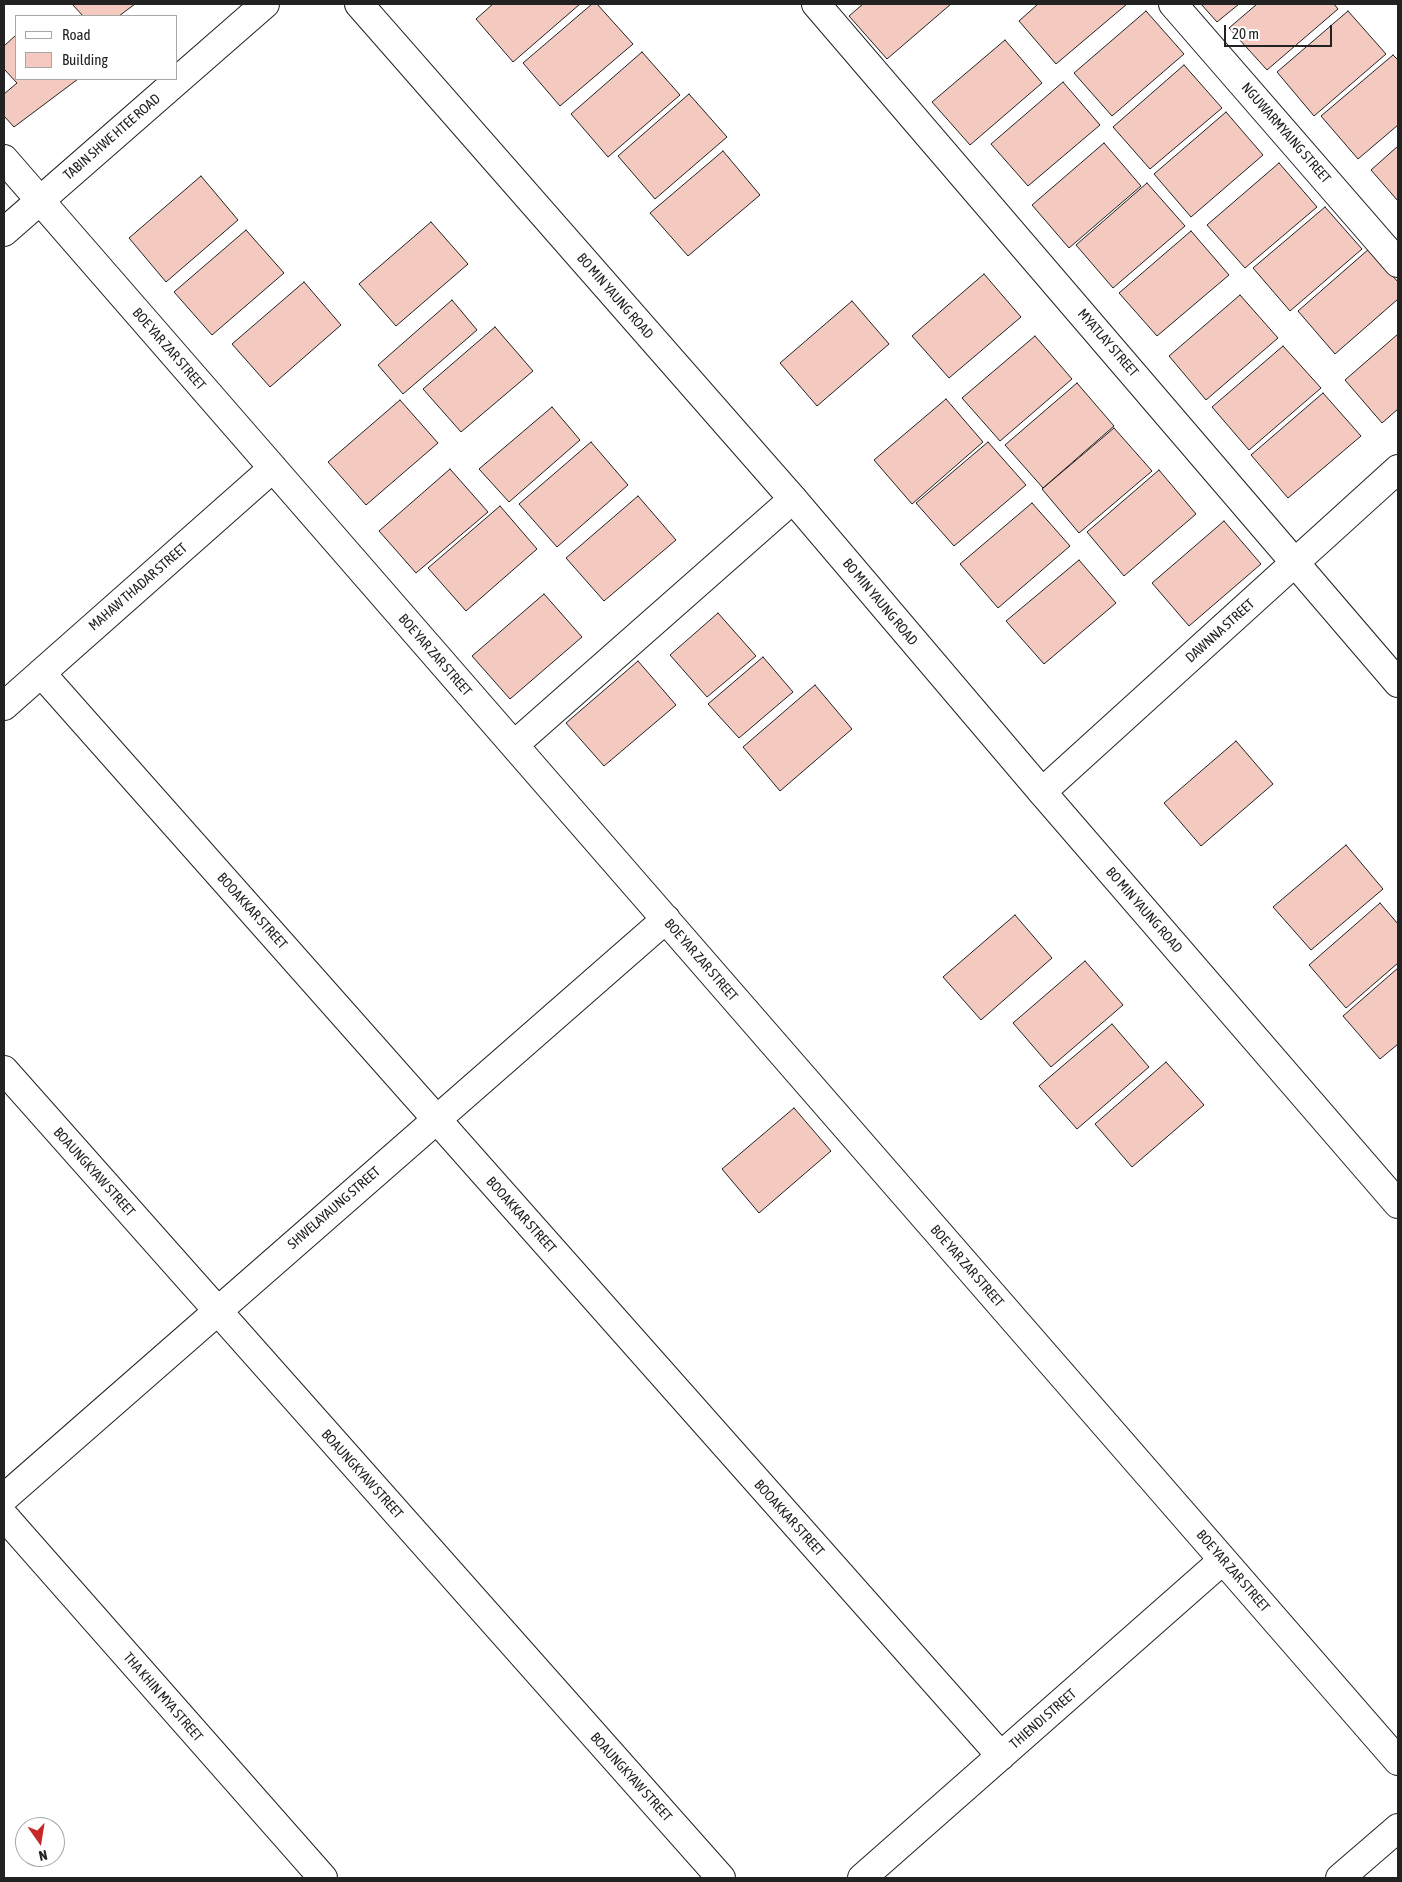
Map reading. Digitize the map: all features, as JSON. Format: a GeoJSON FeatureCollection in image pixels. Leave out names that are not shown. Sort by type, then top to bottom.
{"type":"FeatureCollection","features":[{"type":"Feature","properties":{"kind":"street","name":"TABIN SHWE HTEE ROAD"},"geometry":{"type":"LineString","coordinates":[[178,80],[265,4]]}},
{"type":"Feature","properties":{"kind":"street","name":"BO MIN YAUNG ROAD"},"geometry":{"type":"LineString","coordinates":[[359,4],[793,499],[1042,792],[1398,1204]]}},
{"type":"Feature","properties":{"kind":"street","name":"MYATLAY STREET"},"geometry":{"type":"LineString","coordinates":[[816,4],[1398,683]]}},
{"type":"Feature","properties":{"kind":"street","name":"NGUWARMYAING STREET"},"geometry":{"type":"LineString","coordinates":[[1173,4],[1398,263]]}},
{"type":"Feature","properties":{"kind":"street","name":"TABIN SHWE HTEE ROAD"},"geometry":{"type":"LineString","coordinates":[[4,232],[178,80]]}},
{"type":"Feature","properties":{"kind":"street","name":"BOE YAR ZAR STREET"},"geometry":{"type":"LineString","coordinates":[[4,159],[1398,1761]]}},
{"type":"Feature","properties":{"kind":"street","name":"MAHAW THADAR STREET"},"geometry":{"type":"LineString","coordinates":[[4,706],[273,468]]}},
{"type":"Feature","properties":{"kind":"street","name":"DAWNNA STREET"},"geometry":{"type":"LineString","coordinates":[[1042,792],[1398,469]]}},
{"type":"Feature","properties":{"kind":"street"},"geometry":{"type":"LineString","coordinates":[[514,745],[793,499]]}},
{"type":"Feature","properties":{"kind":"street","name":"BOOAKKAR STREET"},"geometry":{"type":"LineString","coordinates":[[41,673],[1001,1756]]}},
{"type":"Feature","properties":{"kind":"street","name":"SHWELAYAUNG STREET"},"geometry":{"type":"LineString","coordinates":[[4,1498],[666,919]]}},
{"type":"Feature","properties":{"kind":"street","name":"BOAUNGKYAW STREET"},"geometry":{"type":"LineString","coordinates":[[4,1070],[721,1878]]}},
{"type":"Feature","properties":{"kind":"street","name":"THA KHIN MYA STREET"},"geometry":{"type":"LineString","coordinates":[[4,1516],[323,1878]]}},
{"type":"Feature","properties":{"kind":"street","name":"THIENDI STREET"},"geometry":{"type":"LineString","coordinates":[[862,1878],[1223,1560]]}},
{"type":"Feature","properties":{"kind":"street"},"geometry":{"type":"LineString","coordinates":[[1340,1878],[1398,1828]]}},
{"type":"Feature","properties":{"kind":"building"},"geometry":{"type":"Polygon","coordinates":[[[72,4],[135,4],[120,15],[82,15],[72,4]]]}},
{"type":"Feature","properties":{"kind":"building"},"geometry":{"type":"Polygon","coordinates":[[[493,4],[580,4],[513,62],[476,19],[493,4]]]}},
{"type":"Feature","properties":{"kind":"building"},"geometry":{"type":"Polygon","coordinates":[[[592,4],[597,4],[633,44],[560,106],[523,63],[592,4]]]}},
{"type":"Feature","properties":{"kind":"building"},"geometry":{"type":"Polygon","coordinates":[[[863,4],[951,4],[887,59],[849,16],[863,4]]]}},
{"type":"Feature","properties":{"kind":"building"},"geometry":{"type":"Polygon","coordinates":[[[1038,4],[1127,4],[1056,64],[1019,21],[1038,4]]]}},
{"type":"Feature","properties":{"kind":"building"},"geometry":{"type":"Polygon","coordinates":[[[1201,4],[1239,4],[1217,22],[1201,4]]]}},
{"type":"Feature","properties":{"kind":"building"},"geometry":{"type":"Polygon","coordinates":[[[1257,4],[1334,4],[1338,9],[1267,70],[1229,28],[1257,4]]]}},
{"type":"Feature","properties":{"kind":"building"},"geometry":{"type":"Polygon","coordinates":[[[1146,11],[1184,54],[1112,116],[1074,73],[1146,11]]]}},
{"type":"Feature","properties":{"kind":"building"},"geometry":{"type":"Polygon","coordinates":[[[1348,11],[1386,54],[1314,116],[1277,72],[1348,11]]]}},
{"type":"Feature","properties":{"kind":"building"},"geometry":{"type":"Polygon","coordinates":[[[15,36],[15,80],[77,80],[14,127],[4,116],[4,94],[17,83],[4,69],[4,46],[15,36]]]}},
{"type":"Feature","properties":{"kind":"building"},"geometry":{"type":"Polygon","coordinates":[[[1005,40],[1042,83],[970,145],[932,102],[1005,40]]]}},
{"type":"Feature","properties":{"kind":"building"},"geometry":{"type":"Polygon","coordinates":[[[642,52],[680,95],[608,157],[571,114],[642,52]]]}},
{"type":"Feature","properties":{"kind":"building"},"geometry":{"type":"Polygon","coordinates":[[[1393,55],[1398,60],[1398,125],[1358,159],[1321,116],[1393,55]]]}},
{"type":"Feature","properties":{"kind":"building"},"geometry":{"type":"Polygon","coordinates":[[[1184,65],[1222,108],[1150,169],[1113,127],[1184,65]]]}},
{"type":"Feature","properties":{"kind":"building"},"geometry":{"type":"Polygon","coordinates":[[[1063,82],[1100,125],[1028,186],[991,144],[1063,82]]]}},
{"type":"Feature","properties":{"kind":"building"},"geometry":{"type":"Polygon","coordinates":[[[689,94],[727,137],[655,199],[618,156],[689,94]]]}},
{"type":"Feature","properties":{"kind":"building"},"geometry":{"type":"Polygon","coordinates":[[[1226,112],[1263,155],[1191,217],[1154,174],[1226,112]]]}},
{"type":"Feature","properties":{"kind":"building"},"geometry":{"type":"Polygon","coordinates":[[[1104,143],[1141,186],[1069,248],[1032,205],[1104,143]]]}},
{"type":"Feature","properties":{"kind":"building"},"geometry":{"type":"Polygon","coordinates":[[[1398,146],[1398,201],[1371,170],[1398,146]]]}},
{"type":"Feature","properties":{"kind":"building"},"geometry":{"type":"Polygon","coordinates":[[[723,151],[760,195],[688,256],[650,213],[723,151]]]}},
{"type":"Feature","properties":{"kind":"building"},"geometry":{"type":"Polygon","coordinates":[[[1279,163],[1317,207],[1245,268],[1207,225],[1279,163]]]}},
{"type":"Feature","properties":{"kind":"building"},"geometry":{"type":"Polygon","coordinates":[[[201,176],[238,220],[166,282],[129,238],[201,176]]]}},
{"type":"Feature","properties":{"kind":"building"},"geometry":{"type":"Polygon","coordinates":[[[1147,183],[1185,226],[1113,288],[1076,245],[1147,183]]]}},
{"type":"Feature","properties":{"kind":"building"},"geometry":{"type":"Polygon","coordinates":[[[1325,207],[1362,249],[1290,311],[1253,268],[1325,207]]]}},
{"type":"Feature","properties":{"kind":"building"},"geometry":{"type":"Polygon","coordinates":[[[431,222],[468,264],[396,326],[359,284],[431,222]]]}},
{"type":"Feature","properties":{"kind":"building"},"geometry":{"type":"Polygon","coordinates":[[[246,230],[284,273],[212,335],[174,292],[246,230]]]}},
{"type":"Feature","properties":{"kind":"building"},"geometry":{"type":"Polygon","coordinates":[[[1191,231],[1229,275],[1157,336],[1119,293],[1191,231]]]}},
{"type":"Feature","properties":{"kind":"building"},"geometry":{"type":"Polygon","coordinates":[[[1369,249],[1398,282],[1398,299],[1335,354],[1298,311],[1369,249]]]}},
{"type":"Feature","properties":{"kind":"building"},"geometry":{"type":"Polygon","coordinates":[[[984,274],[1021,317],[949,378],[912,336],[984,274]]]}},
{"type":"Feature","properties":{"kind":"building"},"geometry":{"type":"Polygon","coordinates":[[[304,282],[341,325],[270,387],[232,344],[304,282]]]}},
{"type":"Feature","properties":{"kind":"building"},"geometry":{"type":"Polygon","coordinates":[[[1240,295],[1278,338],[1206,400],[1169,356],[1240,295]]]}},
{"type":"Feature","properties":{"kind":"building"},"geometry":{"type":"Polygon","coordinates":[[[452,300],[477,330],[403,394],[378,365],[452,300]]]}},
{"type":"Feature","properties":{"kind":"building"},"geometry":{"type":"Polygon","coordinates":[[[852,301],[889,344],[817,406],[780,363],[852,301]]]}},
{"type":"Feature","properties":{"kind":"building"},"geometry":{"type":"Polygon","coordinates":[[[495,327],[533,371],[461,432],[423,389],[495,327]]]}},
{"type":"Feature","properties":{"kind":"building"},"geometry":{"type":"Polygon","coordinates":[[[1398,334],[1398,409],[1382,423],[1345,380],[1398,334]]]}},
{"type":"Feature","properties":{"kind":"building"},"geometry":{"type":"Polygon","coordinates":[[[1035,336],[1072,379],[1000,441],[962,398],[1035,336]]]}},
{"type":"Feature","properties":{"kind":"building"},"geometry":{"type":"Polygon","coordinates":[[[1283,346],[1321,388],[1249,450],[1212,407],[1283,346]]]}},
{"type":"Feature","properties":{"kind":"building"},"geometry":{"type":"Polygon","coordinates":[[[1077,383],[1114,426],[1043,488],[1005,445],[1077,383]]]}},
{"type":"Feature","properties":{"kind":"building"},"geometry":{"type":"Polygon","coordinates":[[[1323,393],[1361,436],[1288,498],[1251,455],[1323,393]]]}},
{"type":"Feature","properties":{"kind":"building"},"geometry":{"type":"Polygon","coordinates":[[[946,399],[983,442],[912,504],[874,460],[946,399]]]}},
{"type":"Feature","properties":{"kind":"building"},"geometry":{"type":"Polygon","coordinates":[[[400,400],[438,443],[366,505],[328,462],[400,400]]]}},
{"type":"Feature","properties":{"kind":"building"},"geometry":{"type":"Polygon","coordinates":[[[552,407],[580,440],[509,502],[479,469],[552,407]]]}},
{"type":"Feature","properties":{"kind":"building"},"geometry":{"type":"Polygon","coordinates":[[[1114,428],[1152,471],[1079,533],[1042,489],[1114,428]]]}},
{"type":"Feature","properties":{"kind":"building"},"geometry":{"type":"Polygon","coordinates":[[[591,442],[628,485],[557,547],[519,504],[591,442]]]}},
{"type":"Feature","properties":{"kind":"building"},"geometry":{"type":"Polygon","coordinates":[[[988,442],[1026,485],[954,546],[916,503],[988,442]]]}},
{"type":"Feature","properties":{"kind":"building"},"geometry":{"type":"Polygon","coordinates":[[[450,469],[488,512],[416,573],[379,531],[450,469]]]}},
{"type":"Feature","properties":{"kind":"building"},"geometry":{"type":"Polygon","coordinates":[[[1159,470],[1196,514],[1124,576],[1087,532],[1159,470]]]}},
{"type":"Feature","properties":{"kind":"building"},"geometry":{"type":"Polygon","coordinates":[[[638,496],[676,540],[604,601],[566,558],[638,496]]]}},
{"type":"Feature","properties":{"kind":"building"},"geometry":{"type":"Polygon","coordinates":[[[1032,503],[1070,546],[998,608],[960,564],[1032,503]]]}},
{"type":"Feature","properties":{"kind":"building"},"geometry":{"type":"Polygon","coordinates":[[[500,506],[537,549],[466,611],[428,568],[500,506]]]}},
{"type":"Feature","properties":{"kind":"building"},"geometry":{"type":"Polygon","coordinates":[[[1224,521],[1261,564],[1189,626],[1152,583],[1224,521]]]}},
{"type":"Feature","properties":{"kind":"building"},"geometry":{"type":"Polygon","coordinates":[[[1079,560],[1116,603],[1044,664],[1006,621],[1079,560]]]}},
{"type":"Feature","properties":{"kind":"building"},"geometry":{"type":"Polygon","coordinates":[[[544,594],[582,637],[510,699],[472,656],[544,594]]]}},
{"type":"Feature","properties":{"kind":"building"},"geometry":{"type":"Polygon","coordinates":[[[718,613],[756,656],[707,697],[670,655],[718,613]]]}},
{"type":"Feature","properties":{"kind":"building"},"geometry":{"type":"Polygon","coordinates":[[[763,657],[793,692],[739,738],[708,704],[763,657]]]}},
{"type":"Feature","properties":{"kind":"building"},"geometry":{"type":"Polygon","coordinates":[[[638,661],[676,705],[604,766],[566,723],[638,661]]]}},
{"type":"Feature","properties":{"kind":"building"},"geometry":{"type":"Polygon","coordinates":[[[815,685],[852,729],[780,791],[743,747],[815,685]]]}},
{"type":"Feature","properties":{"kind":"building"},"geometry":{"type":"Polygon","coordinates":[[[1236,741],[1273,784],[1201,846],[1164,803],[1236,741]]]}},
{"type":"Feature","properties":{"kind":"building"},"geometry":{"type":"Polygon","coordinates":[[[1346,845],[1383,889],[1311,950],[1273,907],[1346,845]]]}},
{"type":"Feature","properties":{"kind":"building"},"geometry":{"type":"Polygon","coordinates":[[[1380,903],[1398,924],[1398,963],[1346,1008],[1309,965],[1380,903]]]}},
{"type":"Feature","properties":{"kind":"building"},"geometry":{"type":"Polygon","coordinates":[[[1015,915],[1052,958],[981,1020],[943,977],[1015,915]]]}},
{"type":"Feature","properties":{"kind":"building"},"geometry":{"type":"Polygon","coordinates":[[[1085,961],[1123,1005],[1051,1067],[1013,1023],[1085,961]]]}},
{"type":"Feature","properties":{"kind":"building"},"geometry":{"type":"Polygon","coordinates":[[[1398,968],[1398,1044],[1380,1059],[1343,1016],[1398,968]]]}},
{"type":"Feature","properties":{"kind":"building"},"geometry":{"type":"Polygon","coordinates":[[[1112,1024],[1149,1067],[1077,1129],[1039,1086],[1112,1024]]]}},
{"type":"Feature","properties":{"kind":"building"},"geometry":{"type":"Polygon","coordinates":[[[1166,1062],[1204,1105],[1132,1167],[1095,1124],[1166,1062]]]}},
{"type":"Feature","properties":{"kind":"building"},"geometry":{"type":"Polygon","coordinates":[[[794,1108],[831,1151],[759,1213],[722,1169],[794,1108]]]}}]}
